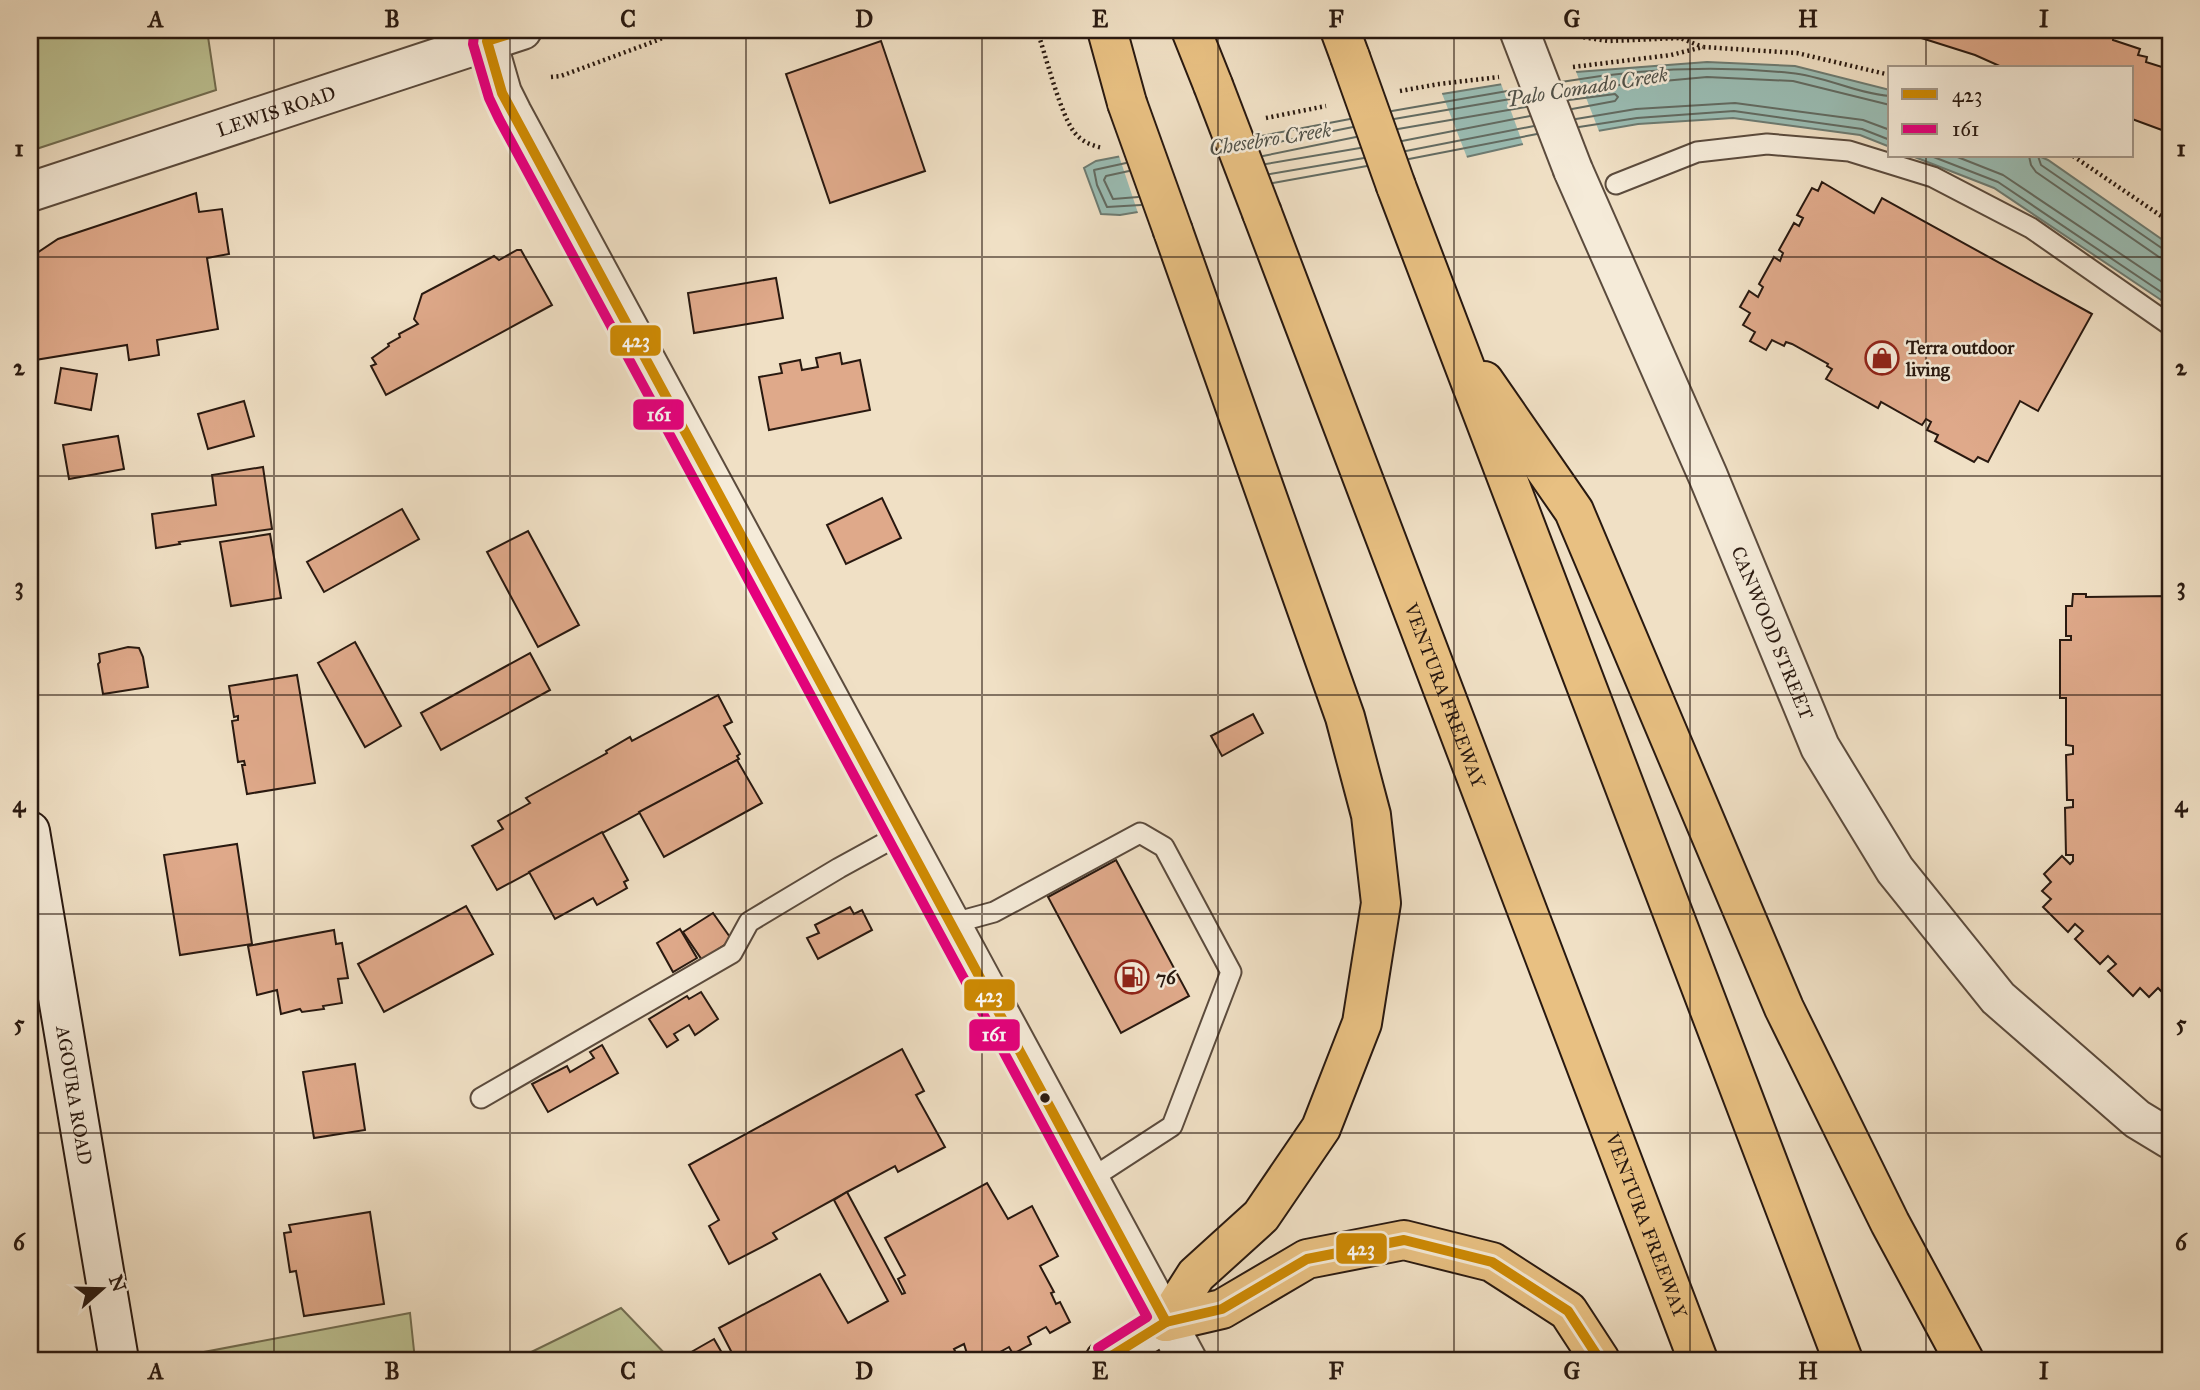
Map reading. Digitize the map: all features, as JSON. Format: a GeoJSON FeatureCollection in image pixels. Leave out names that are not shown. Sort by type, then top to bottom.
{"type":"FeatureCollection","features":[{"type":"Feature","properties":{"kind":"highway"},"geometry":{"type":"LineString","coordinates":[[1107,30],[1127,103],[1345,717],[1371,815],[1381,903],[1362,1024],[1321,1128],[1261,1216],[1196,1275],[1166,1322]]}},
{"type":"Feature","properties":{"kind":"highway","name":"VENTURA FREEWAY"},"geometry":{"type":"LineString","coordinates":[[1191,30],[1698,1360]]}},
{"type":"Feature","properties":{"kind":"highway"},"geometry":{"type":"LineString","coordinates":[[1345,44],[1448,327],[1843,1360]]}},
{"type":"Feature","properties":{"kind":"highway"},"geometry":{"type":"LineString","coordinates":[[1448,327],[1574,512],[1784,1008],[1890,1223],[1964,1360]]}},
{"type":"Feature","properties":{"kind":"highway"},"geometry":{"type":"LineString","coordinates":[[1166,1322],[1222,1308],[1307,1259],[1404,1240],[1492,1262],[1568,1311],[1600,1360]]}},
{"type":"Feature","properties":{"kind":"street","name":"CANWOOD STREET"},"geometry":{"type":"LineString","coordinates":[[1519,30],[1573,170],[1708,476],[1820,747],[1895,870],[1998,998],[2137,1119],[2170,1139]]}},
{"type":"Feature","properties":{"kind":"street","name":"LEWIS ROAD"},"geometry":{"type":"LineString","coordinates":[[30,192],[504,36]]}},
{"type":"Feature","properties":{"kind":"street"},"geometry":{"type":"LineString","coordinates":[[504,36],[502,93],[512,113],[1187,1360]]}},
{"type":"Feature","properties":{"kind":"street","name":"AGOURA ROAD"},"geometry":{"type":"LineString","coordinates":[[30,831],[119,1360]]}},
{"type":"Feature","properties":{"kind":"street"},"geometry":{"type":"LineString","coordinates":[[1105,1360],[1166,1322]]}},
{"type":"Feature","properties":{"kind":"lane"},"geometry":{"type":"LineString","coordinates":[[1616,184],[1697,152],[1767,144],[1849,151],[1934,177],[2031,228],[2170,325]]}},
{"type":"Feature","properties":{"kind":"lane"},"geometry":{"type":"LineString","coordinates":[[950,924],[994,912],[1140,833],[1164,847],[1231,972],[1171,1126],[1089,1180]]}},
{"type":"Feature","properties":{"kind":"lane"},"geometry":{"type":"LineString","coordinates":[[481,1098],[732,953],[749,922],[901,834]]}},
{"type":"Feature","properties":{"kind":"path"},"geometry":{"type":"LineString","coordinates":[[551,77],[561,76],[679,30]]}},
{"type":"Feature","properties":{"kind":"path"},"geometry":{"type":"LineString","coordinates":[[1037,30],[1067,121],[1076,135],[1090,145],[1101,149],[1109,148]]}},
{"type":"Feature","properties":{"kind":"path"},"geometry":{"type":"LineString","coordinates":[[1576,30],[1581,37],[1609,41],[1680,37],[1703,47]]}},
{"type":"Feature","properties":{"kind":"path"},"geometry":{"type":"LineString","coordinates":[[1574,66],[1671,54],[1703,47],[1797,53],[1888,75]]}},
{"type":"Feature","properties":{"kind":"path"},"geometry":{"type":"LineString","coordinates":[[1398,92],[1439,84]]}},
{"type":"Feature","properties":{"kind":"path"},"geometry":{"type":"LineString","coordinates":[[1264,118],[1331,105]]}},
{"type":"Feature","properties":{"kind":"path"},"geometry":{"type":"LineString","coordinates":[[2076,158],[2170,222]]}},
{"type":"Feature","properties":{"kind":"green space"},"geometry":{"type":"Polygon","coordinates":[[[30,30],[207,30],[216,90],[30,151],[30,30]]]}},
{"type":"Feature","properties":{"kind":"green space"},"geometry":{"type":"Polygon","coordinates":[[[621,1308],[671,1360],[515,1360],[621,1308]]]}},
{"type":"Feature","properties":{"kind":"green space"},"geometry":{"type":"Polygon","coordinates":[[[410,1313],[415,1360],[172,1358],[410,1313]]]}},
{"type":"Feature","properties":{"kind":"water"},"geometry":{"type":"Polygon","coordinates":[[[1707,62],[1795,66],[1888,89],[1888,146],[1860,135],[1733,118],[1638,124],[1466,157],[1120,215],[1101,214],[1084,168],[1096,161],[1442,94],[1576,72],[1707,62]]]}},
{"type":"Feature","properties":{"kind":"water"},"geometry":{"type":"Polygon","coordinates":[[[1917,158],[2048,160],[2170,245],[2170,306],[1994,188],[1917,158]]]}},
{"type":"Feature","properties":{"kind":"pier"},"geometry":{"type":"Polygon","coordinates":[[[1575,69],[1600,134],[1524,147],[1500,81],[1575,69]]]}},
{"type":"Feature","properties":{"kind":"pier"},"geometry":{"type":"Polygon","coordinates":[[[1441,91],[1468,160],[1139,216],[1118,153],[1441,91]]]}},
{"type":"Feature","properties":{"kind":"building"},"geometry":{"type":"Polygon","coordinates":[[[1896,30],[2114,31],[2113,40],[2140,49],[2138,55],[2147,57],[2146,62],[2165,68],[2166,63],[2170,64],[2170,133],[2134,120],[2134,66],[2000,66],[1975,55],[1896,30]]]}},
{"type":"Feature","properties":{"kind":"building"},"geometry":{"type":"Polygon","coordinates":[[[881,41],[925,171],[830,203],[786,74],[881,41]]]}},
{"type":"Feature","properties":{"kind":"building"},"geometry":{"type":"Polygon","coordinates":[[[1822,182],[1874,213],[1882,198],[2092,314],[2038,411],[2020,401],[1988,462],[1978,457],[1974,462],[1935,441],[1938,435],[1927,430],[1931,422],[1926,419],[1922,425],[1881,402],[1878,408],[1826,379],[1832,369],[1828,364],[1792,344],[1786,342],[1784,346],[1772,340],[1766,350],[1750,341],[1755,332],[1743,325],[1750,313],[1740,307],[1749,291],[1758,297],[1763,287],[1759,284],[1774,257],[1780,261],[1783,253],[1779,250],[1794,223],[1799,226],[1803,218],[1797,215],[1812,188],[1818,191],[1822,182]]]}},
{"type":"Feature","properties":{"kind":"building"},"geometry":{"type":"Polygon","coordinates":[[[196,193],[199,212],[222,209],[229,254],[207,258],[218,329],[157,340],[159,355],[129,360],[127,345],[35,360],[30,328],[30,265],[37,253],[58,239],[196,193]]]}},
{"type":"Feature","properties":{"kind":"building"},"geometry":{"type":"Polygon","coordinates":[[[521,250],[552,305],[386,395],[371,366],[376,364],[372,358],[400,337],[399,334],[418,324],[414,319],[422,294],[494,256],[499,260],[521,250]]]}},
{"type":"Feature","properties":{"kind":"building"},"geometry":{"type":"Polygon","coordinates":[[[776,278],[783,318],[694,333],[688,293],[776,278]]]}},
{"type":"Feature","properties":{"kind":"building"},"geometry":{"type":"Polygon","coordinates":[[[840,353],[842,364],[860,360],[870,410],[769,430],[759,377],[782,373],[780,364],[800,360],[802,370],[818,367],[816,358],[840,353]]]}},
{"type":"Feature","properties":{"kind":"building"},"geometry":{"type":"Polygon","coordinates":[[[61,368],[97,374],[91,410],[55,403],[61,368]]]}},
{"type":"Feature","properties":{"kind":"building"},"geometry":{"type":"Polygon","coordinates":[[[244,401],[254,436],[208,449],[198,414],[244,401]]]}},
{"type":"Feature","properties":{"kind":"building"},"geometry":{"type":"Polygon","coordinates":[[[118,436],[124,469],[69,479],[63,445],[118,436]]]}},
{"type":"Feature","properties":{"kind":"building"},"geometry":{"type":"Polygon","coordinates":[[[263,467],[272,529],[179,542],[180,544],[156,548],[152,514],[216,505],[212,475],[263,467]]]}},
{"type":"Feature","properties":{"kind":"building"},"geometry":{"type":"Polygon","coordinates":[[[882,498],[901,538],[846,564],[827,525],[882,498]]]}},
{"type":"Feature","properties":{"kind":"building"},"geometry":{"type":"Polygon","coordinates":[[[402,509],[419,539],[324,592],[307,562],[402,509]]]}},
{"type":"Feature","properties":{"kind":"building"},"geometry":{"type":"Polygon","coordinates":[[[528,531],[579,625],[538,647],[487,552],[528,531]]]}},
{"type":"Feature","properties":{"kind":"building"},"geometry":{"type":"Polygon","coordinates":[[[270,534],[281,598],[231,606],[220,542],[270,534]]]}},
{"type":"Feature","properties":{"kind":"building"},"geometry":{"type":"Polygon","coordinates":[[[2073,594],[2086,594],[2086,597],[2170,596],[2170,992],[2166,996],[2158,988],[2149,997],[2140,988],[2133,996],[2108,971],[2116,964],[2108,956],[2100,964],[2075,939],[2083,931],[2075,924],[2068,932],[2043,907],[2051,899],[2042,891],[2051,882],[2044,874],[2062,856],[2070,864],[2073,861],[2073,855],[2066,855],[2065,808],[2073,807],[2073,800],[2067,800],[2066,755],[2073,754],[2073,746],[2066,745],[2066,698],[2060,698],[2060,640],[2071,640],[2071,636],[2066,636],[2066,606],[2072,606],[2073,594]]]}},
{"type":"Feature","properties":{"kind":"building"},"geometry":{"type":"Polygon","coordinates":[[[355,642],[401,726],[365,747],[318,663],[355,642]]]}},
{"type":"Feature","properties":{"kind":"building"},"geometry":{"type":"Polygon","coordinates":[[[128,647],[139,648],[148,687],[103,694],[99,654],[128,647]]]}},
{"type":"Feature","properties":{"kind":"building"},"geometry":{"type":"Polygon","coordinates":[[[530,653],[550,690],[441,750],[421,713],[530,653]]]}},
{"type":"Feature","properties":{"kind":"building"},"geometry":{"type":"Polygon","coordinates":[[[297,675],[315,783],[247,794],[242,765],[245,765],[244,761],[238,762],[232,721],[238,720],[238,716],[234,717],[229,686],[297,675]]]}},
{"type":"Feature","properties":{"kind":"building"},"geometry":{"type":"Polygon","coordinates":[[[718,695],[732,722],[724,726],[740,754],[737,756],[739,759],[497,890],[472,846],[503,829],[498,821],[530,803],[526,798],[607,753],[606,751],[630,737],[632,741],[718,695]]]}},
{"type":"Feature","properties":{"kind":"building"},"geometry":{"type":"Polygon","coordinates":[[[1253,714],[1263,733],[1222,756],[1211,736],[1253,714]]]}},
{"type":"Feature","properties":{"kind":"building"},"geometry":{"type":"Polygon","coordinates":[[[737,760],[762,803],[664,857],[639,812],[737,760]]]}},
{"type":"Feature","properties":{"kind":"building"},"geometry":{"type":"Polygon","coordinates":[[[602,832],[628,880],[624,882],[627,888],[597,905],[593,898],[555,919],[529,872],[602,832]]]}},
{"type":"Feature","properties":{"kind":"building"},"geometry":{"type":"Polygon","coordinates":[[[237,844],[252,944],[180,955],[164,855],[237,844]]]}},
{"type":"Feature","properties":{"kind":"building"},"geometry":{"type":"Polygon","coordinates":[[[1116,860],[1189,996],[1121,1033],[1048,897],[1116,860]]]}},
{"type":"Feature","properties":{"kind":"building"},"geometry":{"type":"Polygon","coordinates":[[[466,906],[493,954],[384,1012],[358,964],[466,906]]]}},
{"type":"Feature","properties":{"kind":"building"},"geometry":{"type":"Polygon","coordinates":[[[850,907],[854,914],[862,910],[872,930],[818,959],[807,938],[819,933],[815,925],[850,907]]]}},
{"type":"Feature","properties":{"kind":"building"},"geometry":{"type":"Polygon","coordinates":[[[713,913],[732,940],[702,960],[683,932],[713,913]]]}},
{"type":"Feature","properties":{"kind":"building"},"geometry":{"type":"Polygon","coordinates":[[[680,929],[697,958],[673,972],[657,943],[680,929]]]}},
{"type":"Feature","properties":{"kind":"building"},"geometry":{"type":"Polygon","coordinates":[[[334,930],[336,944],[342,943],[348,978],[338,979],[342,1003],[323,1006],[324,1009],[302,1012],[300,1009],[281,1014],[277,990],[257,995],[248,946],[334,930]]]}},
{"type":"Feature","properties":{"kind":"building"},"geometry":{"type":"Polygon","coordinates":[[[701,992],[718,1019],[695,1035],[689,1025],[674,1034],[678,1040],[667,1047],[649,1019],[687,996],[689,999],[701,992]]]}},
{"type":"Feature","properties":{"kind":"building"},"geometry":{"type":"Polygon","coordinates":[[[602,1045],[618,1073],[548,1112],[532,1084],[567,1066],[570,1072],[594,1058],[590,1052],[602,1045]]]}},
{"type":"Feature","properties":{"kind":"building"},"geometry":{"type":"Polygon","coordinates":[[[902,1049],[924,1091],[916,1095],[945,1147],[898,1172],[895,1166],[847,1192],[773,1233],[777,1239],[729,1264],[709,1226],[719,1220],[689,1165],[902,1049]]]}},
{"type":"Feature","properties":{"kind":"building"},"geometry":{"type":"Polygon","coordinates":[[[355,1064],[365,1130],[314,1138],[303,1072],[355,1064]]]}},
{"type":"Feature","properties":{"kind":"building"},"geometry":{"type":"Polygon","coordinates":[[[987,1183],[1008,1219],[1032,1206],[1058,1256],[1040,1266],[1054,1292],[1051,1293],[1056,1304],[1060,1302],[1070,1322],[1050,1333],[1046,1327],[1028,1337],[1031,1344],[1013,1354],[1009,1347],[991,1357],[993,1360],[969,1360],[964,1344],[954,1349],[956,1353],[942,1360],[732,1360],[729,1354],[732,1353],[719,1328],[820,1274],[848,1323],[888,1301],[834,1200],[847,1192],[902,1294],[905,1293],[898,1279],[905,1275],[885,1238],[987,1183]]]}},
{"type":"Feature","properties":{"kind":"building"},"geometry":{"type":"Polygon","coordinates":[[[370,1212],[384,1304],[304,1316],[296,1271],[290,1272],[284,1233],[291,1232],[289,1225],[370,1212]]]}},
{"type":"Feature","properties":{"kind":"building"},"geometry":{"type":"Polygon","coordinates":[[[714,1339],[726,1360],[679,1359],[714,1339]]]}},
{"type":"Feature","properties":{"kind":"transit line","name":"161"},"geometry":{"type":"LineString","coordinates":[[479,30],[474,36],[473,44],[489,98],[499,119],[1147,1317],[1098,1348]]}},
{"type":"Feature","properties":{"kind":"transit line","name":"423"},"geometry":{"type":"LineString","coordinates":[[522,30],[487,41],[502,93],[1166,1322]]}},
{"type":"Feature","properties":{"kind":"transit line","name":"423"},"geometry":{"type":"LineString","coordinates":[[1105,1360],[1166,1322],[1222,1309],[1307,1259],[1404,1240],[1492,1262],[1568,1311],[1600,1360]]}},
{"type":"Feature","properties":{"kind":"place","name":"Terra outdoor living"},"geometry":{"type":"Point","coordinates":[1882,358]}},
{"type":"Feature","properties":{"kind":"place","name":"76"},"geometry":{"type":"Point","coordinates":[1132,977]}},
{"type":"Feature","properties":{"kind":"water label","name":"Palo Comado Creek"},"geometry":{"type":"Point","coordinates":[1587,87]}},
{"type":"Feature","properties":{"kind":"water label","name":"Chesebro Creek"},"geometry":{"type":"Point","coordinates":[1270,139]}}]}
